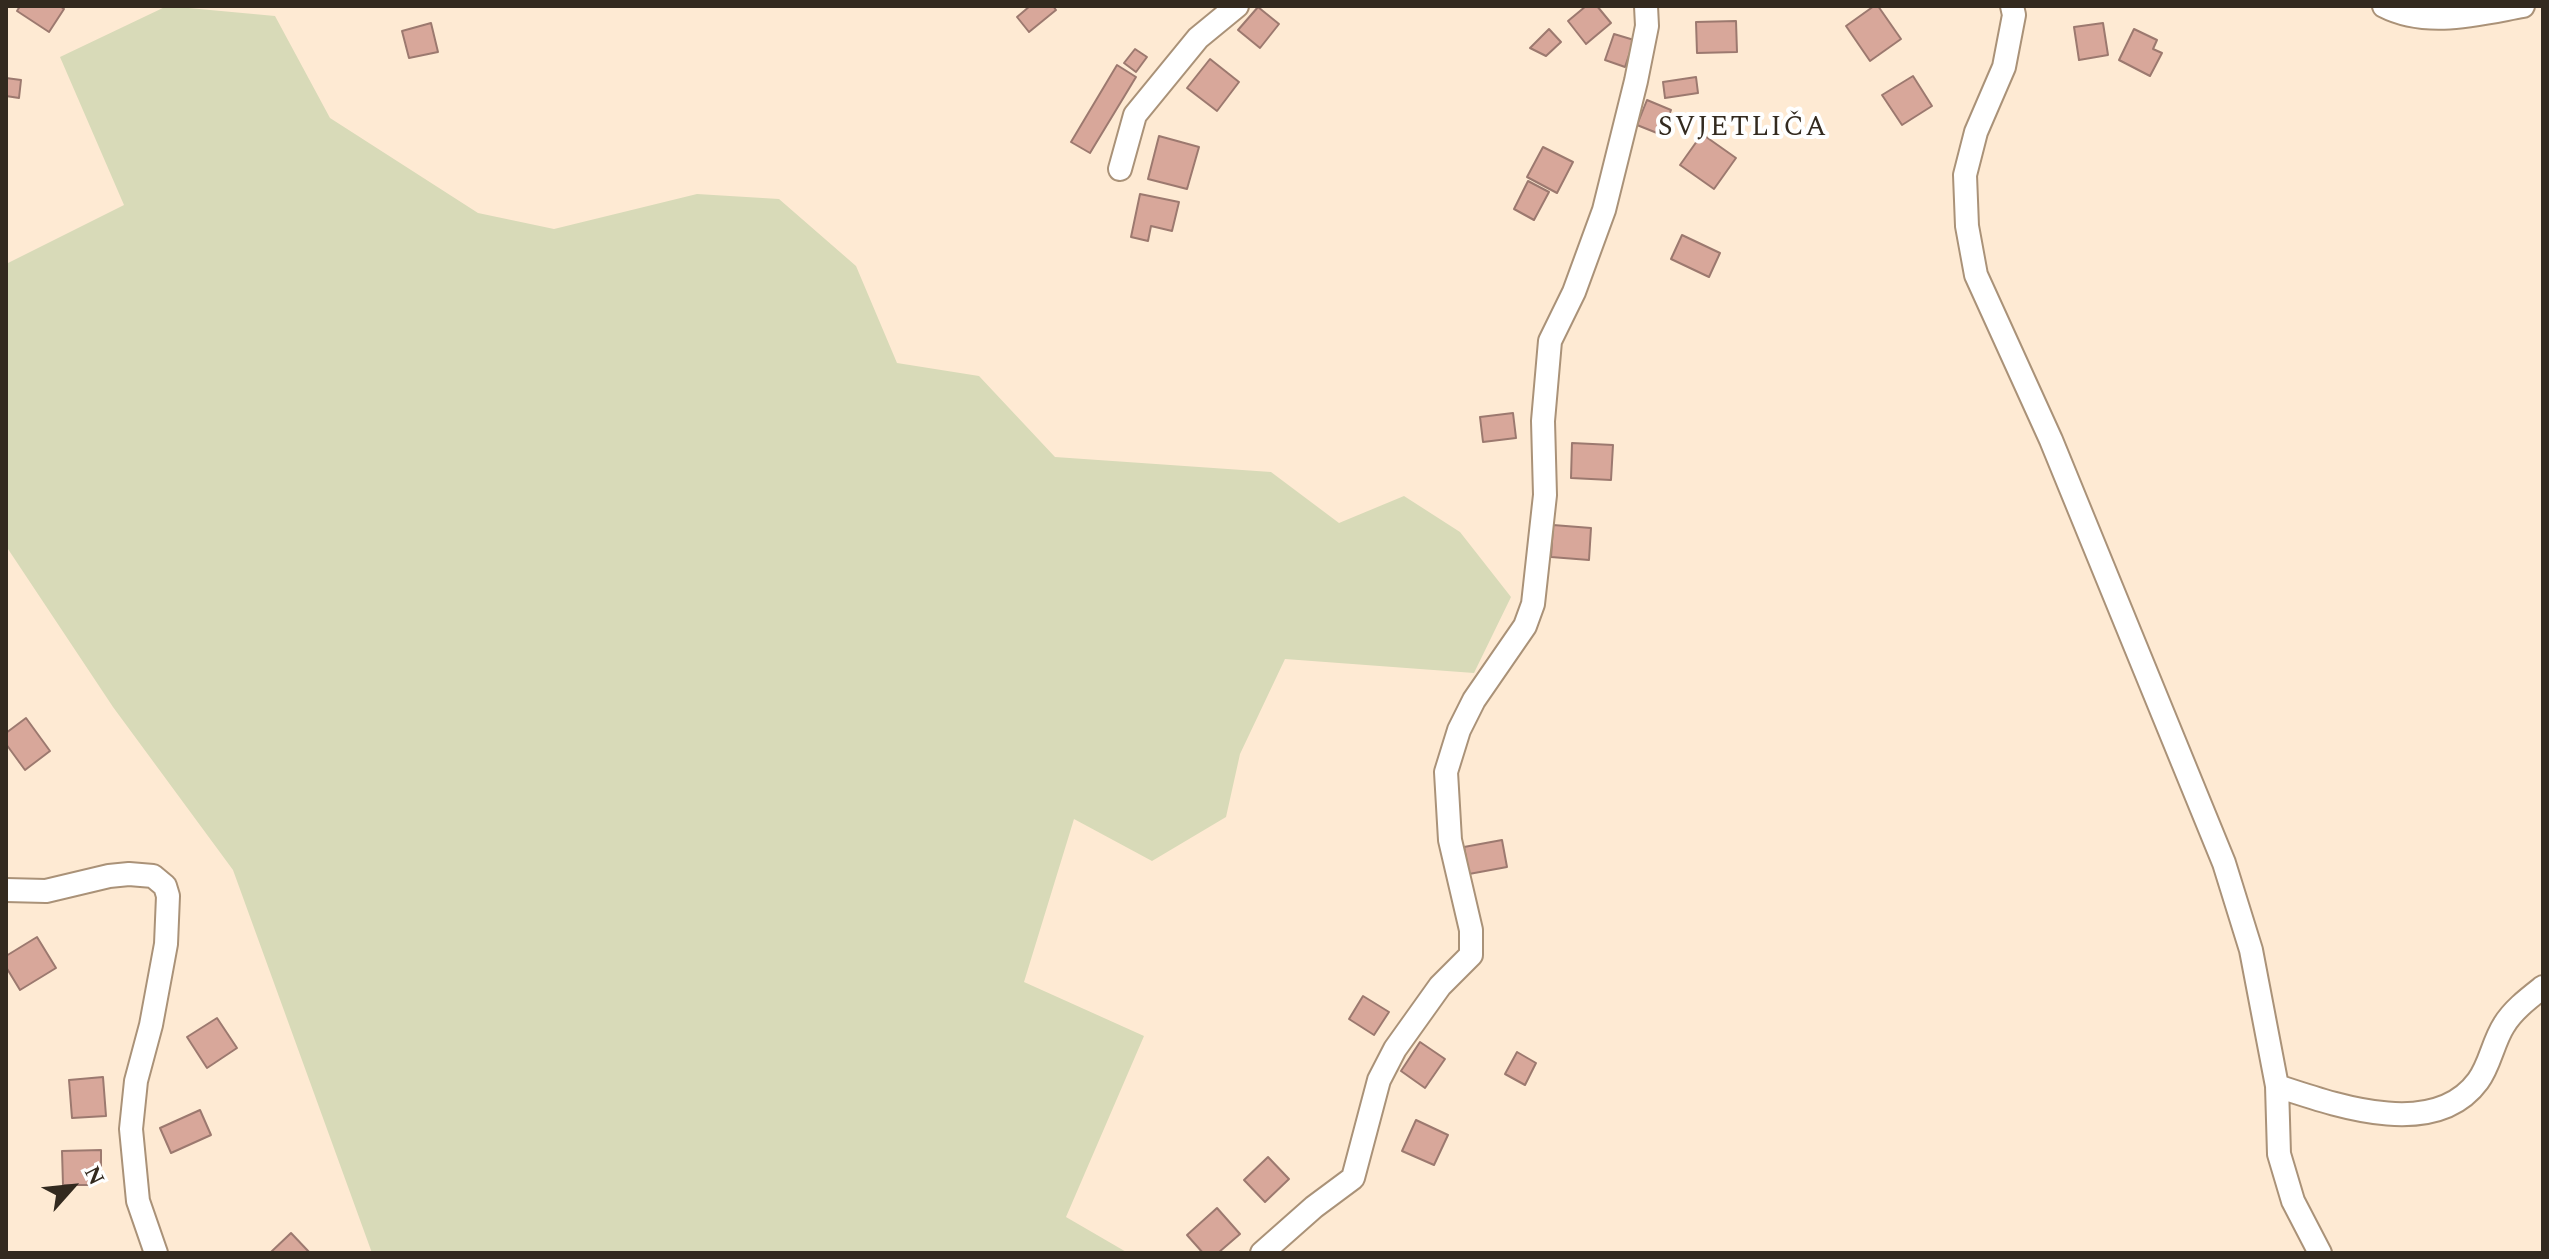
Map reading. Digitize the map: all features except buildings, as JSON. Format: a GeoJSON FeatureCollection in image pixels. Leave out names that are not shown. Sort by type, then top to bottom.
{"type":"FeatureCollection","features":[{"type":"Feature","properties":{"kind":"street"},"geometry":{"type":"LineString","coordinates":[[1120,169],[1135,115],[1198,38],[1237,6]]}},
{"type":"Feature","properties":{"kind":"street"},"geometry":{"type":"LineString","coordinates":[[1262,1253],[1314,1207],[1353,1178],[1379,1080],[1395,1049],[1440,986],[1471,955],[1471,930],[1450,840],[1446,772],[1459,730],[1474,700],[1525,626],[1533,604],[1545,495],[1543,421],[1550,341],[1574,292],[1604,210],[1642,54],[1647,26],[1646,6]]}},
{"type":"Feature","properties":{"kind":"street"},"geometry":{"type":"LineString","coordinates":[[2012,6],[2014,15],[2004,67],[1976,132],[1965,175],[1967,226],[1976,275],[2051,440],[2224,863],[2251,950],[2277,1086],[2279,1154],[2293,1201],[2320,1253]]}},
{"type":"Feature","properties":{"kind":"street"},"geometry":{"type":"LineString","coordinates":[[2384,6],[2412,16],[2453,18],[2523,6]]}},
{"type":"Feature","properties":{"kind":"street"},"geometry":{"type":"LineString","coordinates":[[6,890],[46,891],[129,874],[153,876],[165,886],[168,896],[166,944],[151,1025],[136,1081],[131,1129],[138,1201],[156,1253]]}},
{"type":"Feature","properties":{"kind":"street"},"geometry":{"type":"LineString","coordinates":[[2277,1086],[2389,1114],[2424,1114],[2455,1104],[2479,1081],[2504,1025],[2543,987]]}},
{"type":"Feature","properties":{"kind":"green space"},"geometry":{"type":"Polygon","coordinates":[[[167,6],[275,16],[330,118],[478,213],[554,229],[697,194],[779,199],[856,266],[897,363],[979,376],[1055,457],[1271,472],[1339,523],[1404,496],[1460,532],[1511,597],[1474,673],[1285,659],[1240,754],[1226,817],[1152,861],[1074,819],[1024,982],[1144,1036],[1066,1217],[1128,1253],[372,1253],[233,870],[113,707],[6,546],[6,264],[124,205],[60,57],[167,6]]]}},
{"type":"Feature","properties":{"kind":"district","name":"SVJETLIČA"},"geometry":{"type":"Point","coordinates":[1743,130]}}]}
